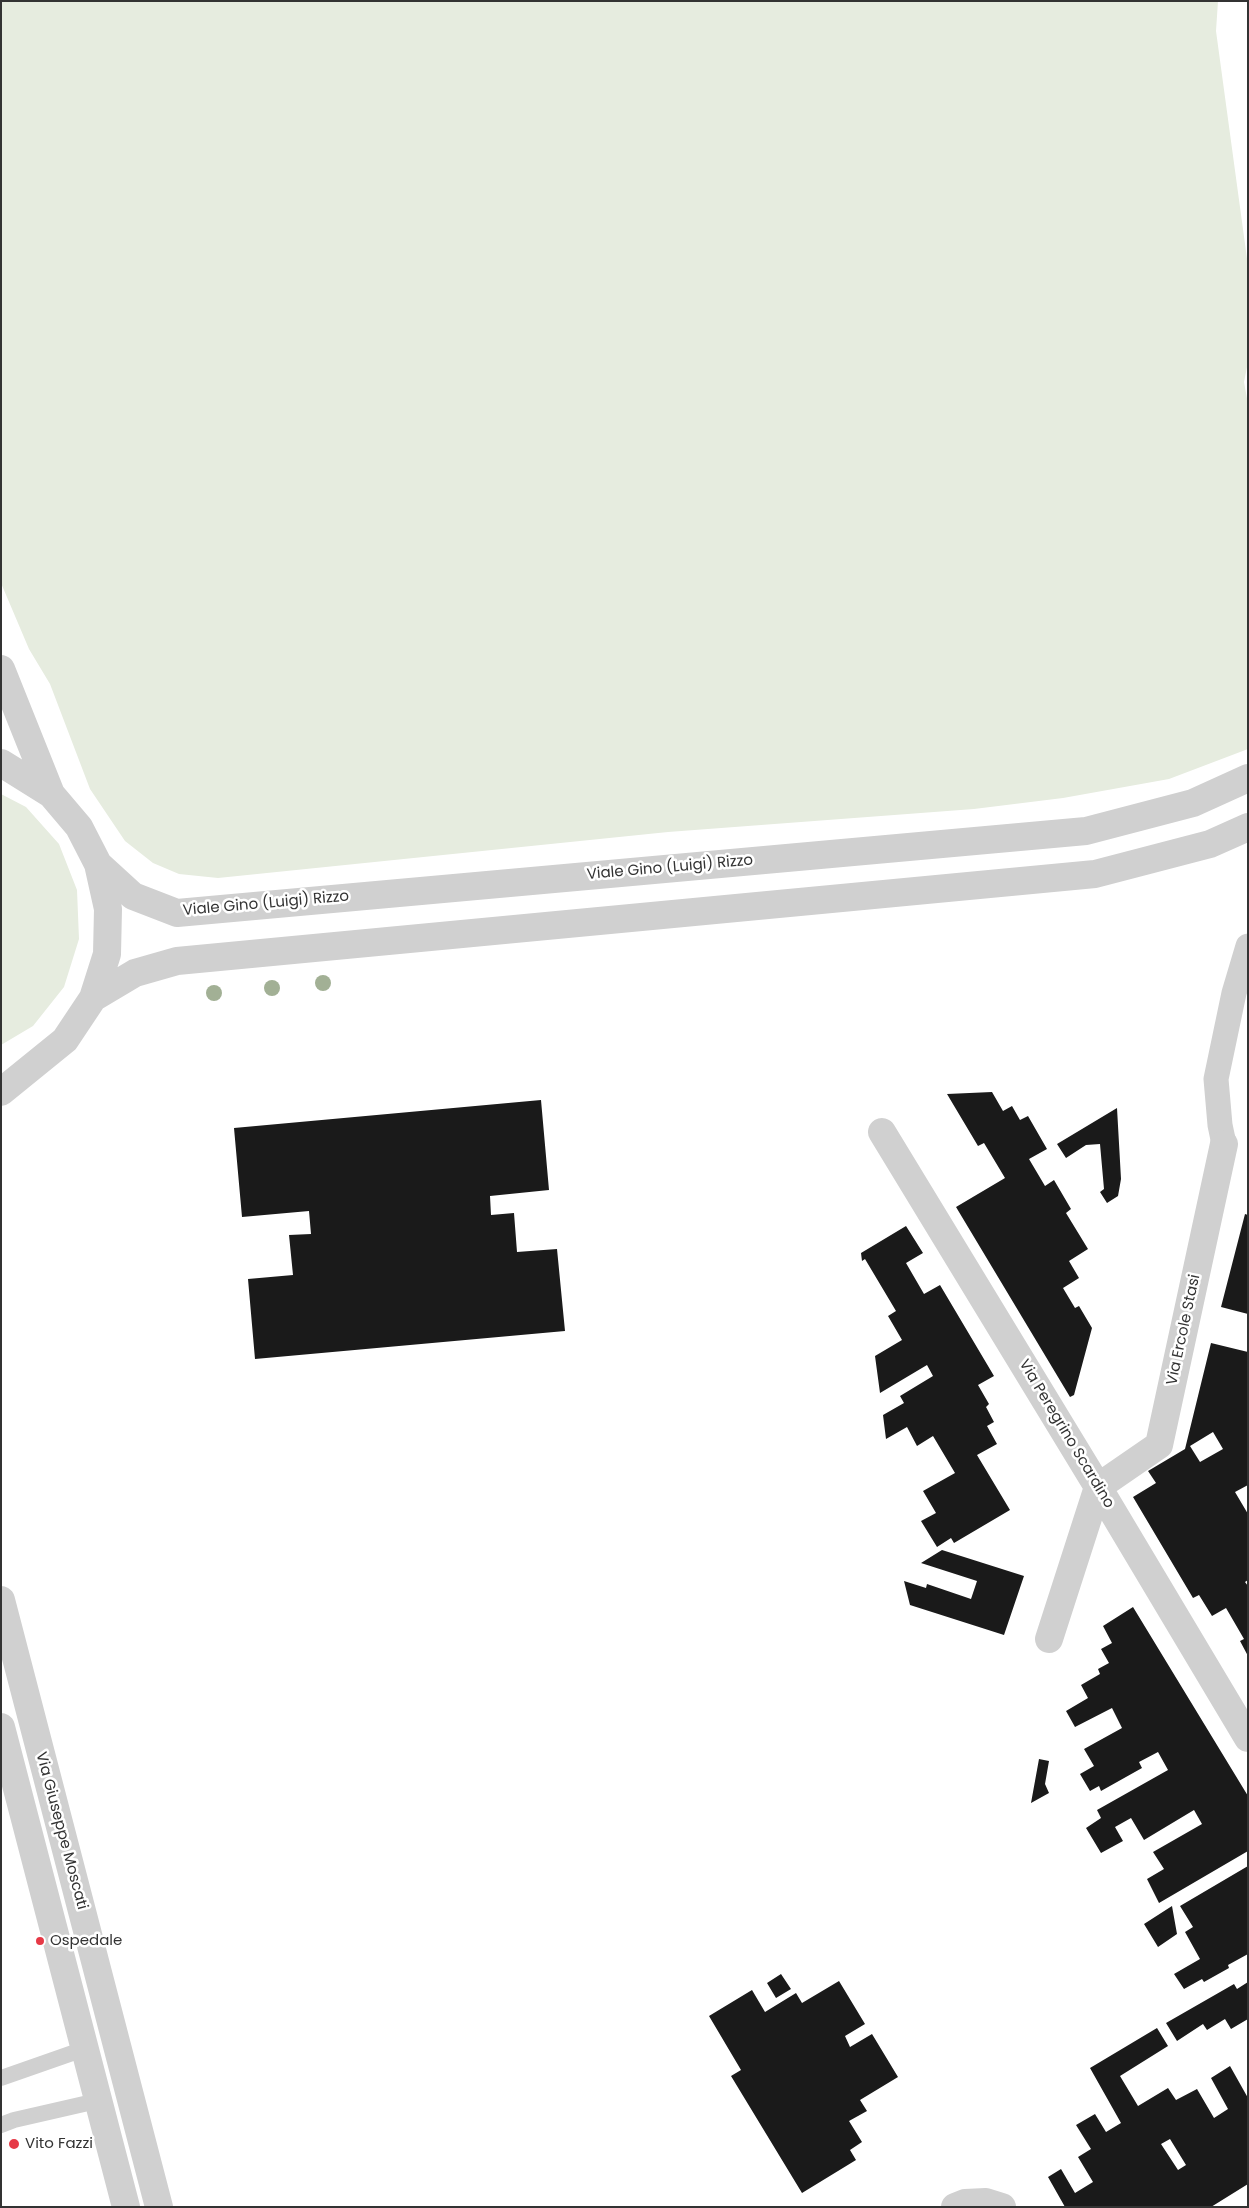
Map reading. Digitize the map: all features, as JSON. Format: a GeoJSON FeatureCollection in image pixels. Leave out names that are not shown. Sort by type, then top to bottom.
{"type":"FeatureCollection","features":[{"type":"Feature","properties":{"kind":"street"},"geometry":{"type":"LineString","coordinates":[[1,669],[51,794]]}},
{"type":"Feature","properties":{"kind":"street"},"geometry":{"type":"LineString","coordinates":[[1,763],[51,794],[79,826],[98,864],[108,908],[107,954],[93,998],[65,1040],[14,1078],[1,1092]]}},
{"type":"Feature","properties":{"kind":"street","name":"Viale Gino (Luigi) Rizzo"},"geometry":{"type":"LineString","coordinates":[[98,864],[133,896],[177,913],[1086,831],[1193,803],[1248,778]]}},
{"type":"Feature","properties":{"kind":"street"},"geometry":{"type":"LineString","coordinates":[[93,998],[135,973],[177,961],[1095,874],[1210,844],[1248,827]]}},
{"type":"Feature","properties":{"kind":"street"},"geometry":{"type":"LineString","coordinates":[[1224,1144],[1220,1124],[1216,1079],[1234,993],[1248,946]]}},
{"type":"Feature","properties":{"kind":"street","name":"Via Peregrino Scardino"},"geometry":{"type":"LineString","coordinates":[[882,1132],[1248,1738]]}},
{"type":"Feature","properties":{"kind":"street","name":"Via Ercole Stasi"},"geometry":{"type":"LineString","coordinates":[[1098,1487],[1159,1445],[1224,1144]]}},
{"type":"Feature","properties":{"kind":"street"},"geometry":{"type":"LineString","coordinates":[[1049,1639],[1098,1487]]}},
{"type":"Feature","properties":{"kind":"street","name":"Via Giuseppe Moscati"},"geometry":{"type":"LineString","coordinates":[[1,1600],[159,2207]]}},
{"type":"Feature","properties":{"kind":"street","name":"Via Giuseppe Moscati"},"geometry":{"type":"LineString","coordinates":[[1,1727],[126,2207]]}},
{"type":"Feature","properties":{"kind":"street"},"geometry":{"type":"LineString","coordinates":[[955,2207],[965,2203],[986,2202],[1002,2207]]}},
{"type":"Feature","properties":{"kind":"lane"},"geometry":{"type":"LineString","coordinates":[[1,2078],[84,2050]]}},
{"type":"Feature","properties":{"kind":"lane"},"geometry":{"type":"LineString","coordinates":[[1,2125],[14,2120],[97,2100]]}},
{"type":"Feature","properties":{"kind":"shaded area"},"geometry":{"type":"Polygon","coordinates":[[[1,1],[1218,1],[1216,31],[1248,266],[1248,362],[1244,382],[1248,404],[1248,749],[1169,779],[1063,798],[974,809],[668,832],[218,878],[179,874],[153,863],[125,841],[90,789],[50,684],[29,649],[1,583],[1,1]]]}},
{"type":"Feature","properties":{"kind":"shaded area"},"geometry":{"type":"Polygon","coordinates":[[[1,794],[26,807],[59,844],[77,890],[79,939],[64,987],[33,1026],[1,1045],[1,794]]]}},
{"type":"Feature","properties":{"kind":"building"},"geometry":{"type":"Polygon","coordinates":[[[992,1092],[1003,1111],[1012,1106],[1020,1120],[1028,1116],[1047,1149],[1029,1159],[1045,1186],[1054,1180],[1071,1209],[1066,1213],[1088,1249],[1069,1261],[1079,1278],[1063,1288],[1075,1308],[1079,1306],[1092,1328],[1074,1395],[1070,1397],[956,1207],[1005,1178],[984,1143],[978,1146],[947,1094],[992,1092]]]}},
{"type":"Feature","properties":{"kind":"building"},"geometry":{"type":"Polygon","coordinates":[[[541,1100],[549,1190],[490,1196],[491,1215],[514,1213],[517,1252],[557,1249],[565,1331],[255,1359],[248,1279],[293,1275],[289,1235],[311,1234],[309,1211],[242,1217],[234,1128],[541,1100]]]}},
{"type":"Feature","properties":{"kind":"building"},"geometry":{"type":"Polygon","coordinates":[[[1117,1108],[1121,1179],[1118,1196],[1107,1203],[1100,1192],[1104,1189],[1100,1144],[1086,1145],[1066,1158],[1057,1144],[1117,1108]]]}},
{"type":"Feature","properties":{"kind":"building"},"geometry":{"type":"Polygon","coordinates":[[[1245,1214],[1248,1215],[1248,1314],[1221,1307],[1245,1214]]]}},
{"type":"Feature","properties":{"kind":"building"},"geometry":{"type":"Polygon","coordinates":[[[906,1226],[923,1253],[906,1263],[924,1294],[940,1285],[994,1376],[978,1385],[989,1404],[986,1407],[994,1422],[987,1426],[997,1444],[977,1455],[1010,1510],[954,1543],[951,1538],[937,1547],[921,1521],[936,1513],[923,1491],[955,1473],[933,1436],[917,1446],[907,1427],[886,1439],[883,1415],[904,1403],[900,1396],[933,1376],[927,1365],[880,1393],[875,1356],[902,1340],[888,1316],[896,1311],[865,1259],[862,1261],[861,1253],[906,1226]]]}},
{"type":"Feature","properties":{"kind":"building"},"geometry":{"type":"Polygon","coordinates":[[[1211,1343],[1248,1352],[1248,1485],[1235,1492],[1248,1514],[1248,1580],[1245,1582],[1248,1586],[1248,1656],[1240,1641],[1244,1639],[1226,1608],[1212,1616],[1199,1595],[1193,1598],[1133,1497],[1156,1483],[1148,1471],[1185,1449],[1211,1343]],[[1213,1432],[1190,1446],[1200,1462],[1223,1449],[1213,1432]]]}},
{"type":"Feature","properties":{"kind":"building"},"geometry":{"type":"Polygon","coordinates":[[[942,1550],[1024,1576],[1004,1635],[910,1605],[904,1581],[926,1588],[927,1584],[971,1599],[977,1581],[921,1563],[942,1550]]]}},
{"type":"Feature","properties":{"kind":"building"},"geometry":{"type":"Polygon","coordinates":[[[1133,1607],[1248,1796],[1248,1851],[1159,1903],[1147,1879],[1164,1869],[1153,1852],[1202,1824],[1194,1810],[1144,1840],[1131,1818],[1115,1827],[1123,1841],[1101,1853],[1086,1828],[1101,1818],[1097,1810],[1168,1770],[1158,1752],[1139,1762],[1142,1768],[1101,1791],[1099,1786],[1090,1791],[1080,1774],[1094,1766],[1084,1749],[1122,1728],[1112,1708],[1075,1727],[1066,1711],[1088,1698],[1081,1685],[1100,1674],[1098,1669],[1109,1663],[1101,1649],[1112,1643],[1103,1626],[1133,1607]]]}},
{"type":"Feature","properties":{"kind":"building"},"geometry":{"type":"Polygon","coordinates":[[[1039,1759],[1049,1761],[1045,1784],[1049,1793],[1031,1803],[1039,1759]]]}},
{"type":"Feature","properties":{"kind":"building"},"geometry":{"type":"Polygon","coordinates":[[[1248,1866],[1248,1954],[1228,1965],[1229,1968],[1204,1982],[1202,1979],[1184,1989],[1174,1974],[1200,1959],[1185,1932],[1193,1927],[1180,1906],[1248,1866]]]}},
{"type":"Feature","properties":{"kind":"building"},"geometry":{"type":"Polygon","coordinates":[[[1172,1906],[1177,1934],[1158,1947],[1144,1924],[1172,1906]]]}},
{"type":"Feature","properties":{"kind":"building"},"geometry":{"type":"Polygon","coordinates":[[[781,1974],[791,1989],[776,1998],[767,1983],[781,1974]]]}},
{"type":"Feature","properties":{"kind":"building"},"geometry":{"type":"Polygon","coordinates":[[[839,1981],[865,2024],[845,2036],[850,2047],[872,2034],[898,2077],[860,2100],[867,2111],[849,2121],[862,2142],[850,2150],[856,2160],[802,2193],[731,2076],[741,2070],[709,2016],[752,1990],[765,2012],[796,1993],[802,2003],[839,1981]]]}},
{"type":"Feature","properties":{"kind":"building"},"geometry":{"type":"Polygon","coordinates":[[[1248,1982],[1248,2019],[1231,2029],[1225,2019],[1207,2030],[1203,2024],[1177,2041],[1166,2023],[1234,1984],[1237,1989],[1248,1982]]]}},
{"type":"Feature","properties":{"kind":"building"},"geometry":{"type":"Polygon","coordinates":[[[1157,2028],[1168,2046],[1120,2076],[1138,2106],[1168,2088],[1176,2100],[1197,2089],[1214,2118],[1228,2109],[1211,2078],[1230,2066],[1248,2098],[1248,2184],[1211,2207],[1065,2207],[1048,2177],[1061,2169],[1075,2193],[1093,2182],[1078,2157],[1091,2149],[1076,2125],[1095,2114],[1106,2132],[1121,2123],[1090,2068],[1157,2028]],[[1170,2139],[1161,2144],[1178,2170],[1186,2165],[1170,2139]]]}},
{"type":"Feature","properties":{"kind":"place","name":"Ospedale"},"geometry":{"type":"Point","coordinates":[40,1941]}},
{"type":"Feature","properties":{"kind":"place","name":"Vito Fazzi"},"geometry":{"type":"Point","coordinates":[14,2144]}}]}
